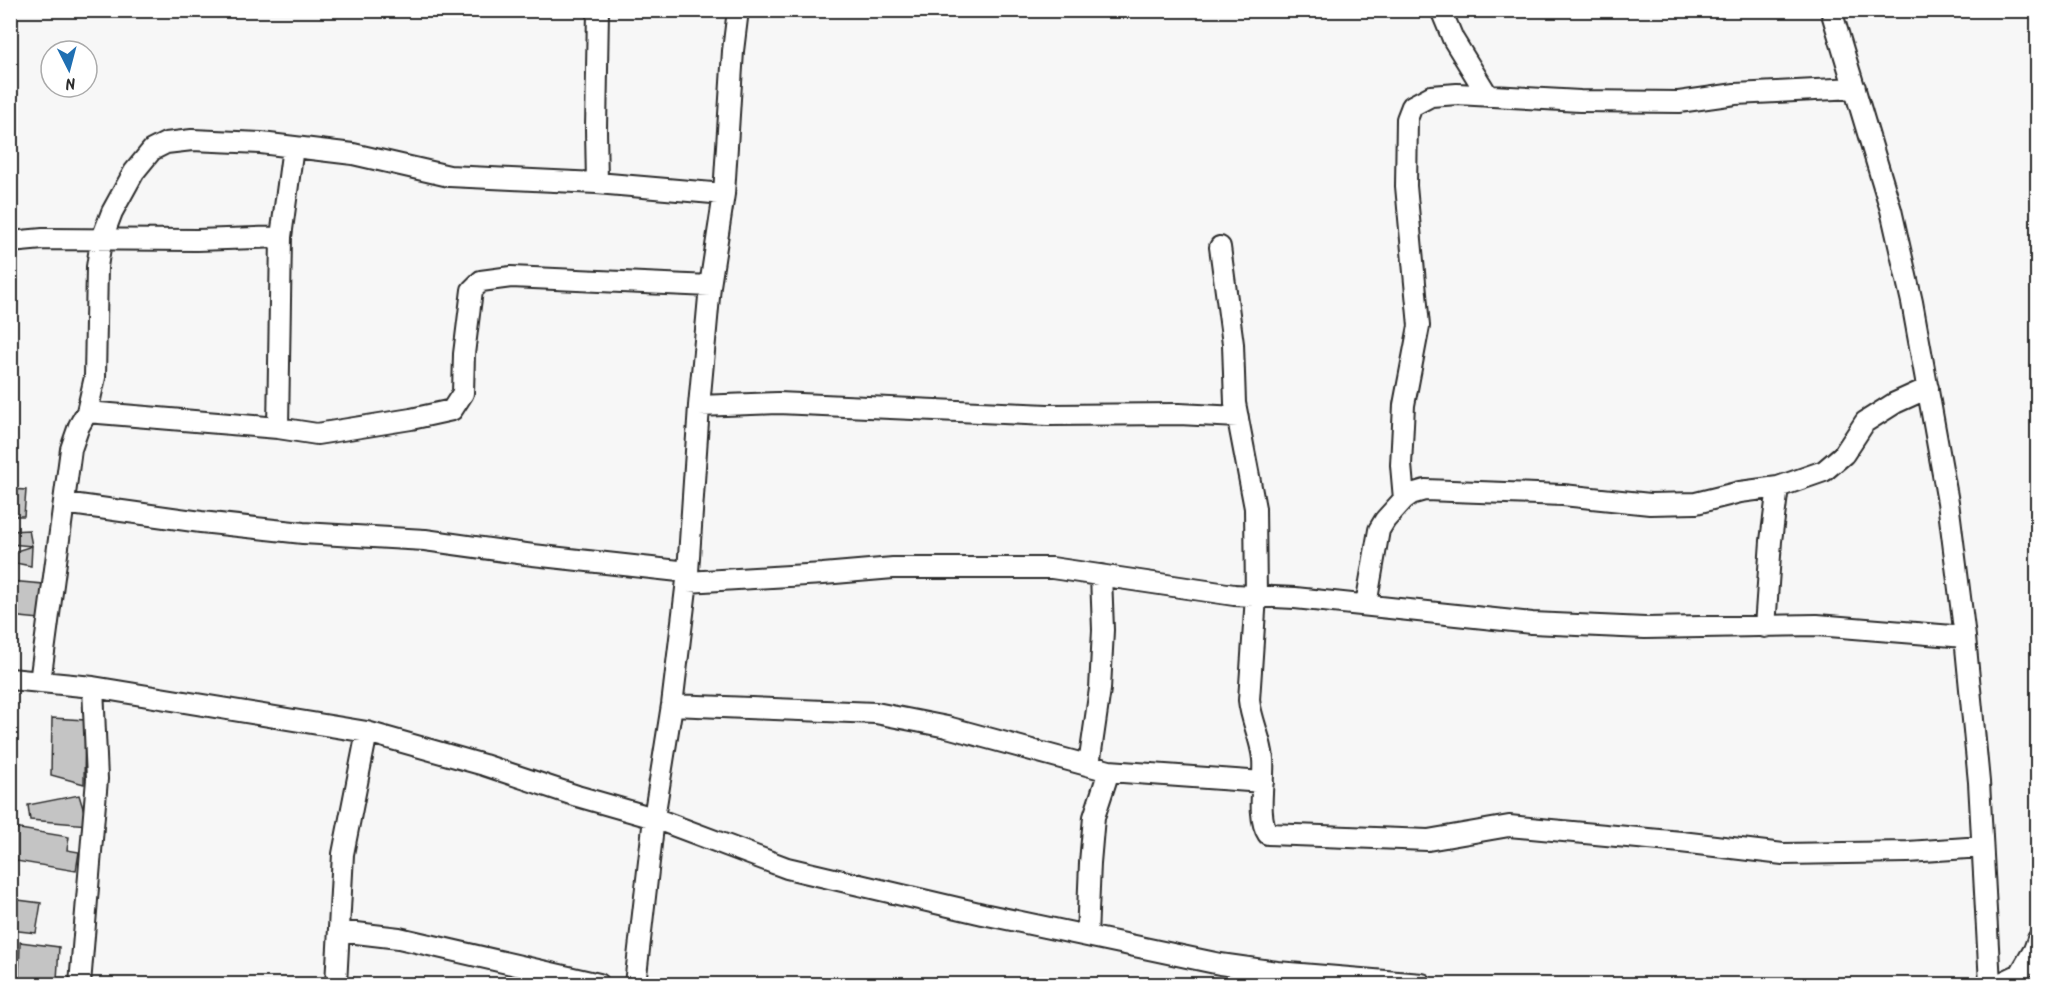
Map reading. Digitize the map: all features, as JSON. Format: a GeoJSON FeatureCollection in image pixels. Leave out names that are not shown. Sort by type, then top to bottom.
{"type":"FeatureCollection","features":[{"type":"Feature","properties":{"kind":"street"},"geometry":{"type":"LineString","coordinates":[[597,183],[598,10]]}},
{"type":"Feature","properties":{"kind":"street"},"geometry":{"type":"LineString","coordinates":[[635,984],[654,818],[672,705],[687,577],[699,406],[710,286],[724,194],[733,51],[738,10]]}},
{"type":"Feature","properties":{"kind":"street"},"geometry":{"type":"LineString","coordinates":[[1441,10],[1453,39],[1488,96]]}},
{"type":"Feature","properties":{"kind":"street"},"geometry":{"type":"LineString","coordinates":[[1831,10],[1891,210],[1912,302],[1948,502],[1965,637],[1979,782],[1990,984]]}},
{"type":"Feature","properties":{"kind":"street"},"geometry":{"type":"LineString","coordinates":[[1404,500],[1401,465],[1404,405],[1419,326],[1406,186],[1407,119],[1412,106],[1431,96],[1457,94],[1580,101],[1679,102],[1736,94],[1855,88]]}},
{"type":"Feature","properties":{"kind":"street"},"geometry":{"type":"LineString","coordinates":[[40,681],[71,449],[87,412],[95,377],[97,267],[101,241],[112,212],[134,172],[152,150],[166,143],[192,140],[261,143],[353,154],[449,176],[597,183],[724,194]]}},
{"type":"Feature","properties":{"kind":"street"},"geometry":{"type":"LineString","coordinates":[[278,429],[281,237],[293,147]]}},
{"type":"Feature","properties":{"kind":"street"},"geometry":{"type":"LineString","coordinates":[[10,242],[43,239],[101,241],[281,237]]}},
{"type":"Feature","properties":{"kind":"street"},"geometry":{"type":"LineString","coordinates":[[1220,247],[1233,344],[1235,403],[1255,508],[1256,596],[1249,700],[1250,714],[1260,740],[1263,761],[1264,825],[1268,834],[1428,840],[1509,826],[1783,854],[1908,852],[1982,847]]}},
{"type":"Feature","properties":{"kind":"street"},"geometry":{"type":"LineString","coordinates":[[87,412],[317,434],[411,419],[452,410],[463,393],[469,307],[472,290],[481,281],[511,278],[710,286]]}},
{"type":"Feature","properties":{"kind":"street"},"geometry":{"type":"LineString","coordinates":[[1366,605],[1379,530],[1385,520],[1411,494],[1436,489],[1563,495],[1650,504],[1696,503],[1740,492],[1778,486],[1824,471],[1844,454],[1865,422],[1895,403],[1928,388]]}},
{"type":"Feature","properties":{"kind":"street"},"geometry":{"type":"LineString","coordinates":[[699,406],[778,403],[1048,415],[1179,414],[1238,417]]}},
{"type":"Feature","properties":{"kind":"street"},"geometry":{"type":"LineString","coordinates":[[1765,627],[1771,541],[1778,486]]}},
{"type":"Feature","properties":{"kind":"street"},"geometry":{"type":"LineString","coordinates":[[64,503],[303,533],[425,540],[687,577],[893,568],[1052,568],[1234,595],[1295,598],[1532,623],[1645,628],[1817,626],[1965,637]]}},
{"type":"Feature","properties":{"kind":"street"},"geometry":{"type":"LineString","coordinates":[[1089,765],[1100,690],[1103,630],[1101,575]]}},
{"type":"Feature","properties":{"kind":"street"},"geometry":{"type":"LineString","coordinates":[[10,679],[93,687],[367,732],[484,765],[577,796],[654,818],[787,868],[1087,936],[1247,976],[1277,972],[1417,984]]}},
{"type":"Feature","properties":{"kind":"street"},"geometry":{"type":"LineString","coordinates":[[80,984],[97,779],[93,687]]}},
{"type":"Feature","properties":{"kind":"street"},"geometry":{"type":"LineString","coordinates":[[672,705],[876,713],[948,727],[1109,771],[1263,782]]}},
{"type":"Feature","properties":{"kind":"street"},"geometry":{"type":"LineString","coordinates":[[336,984],[343,854],[367,732]]}},
{"type":"Feature","properties":{"kind":"street"},"geometry":{"type":"LineString","coordinates":[[1087,936],[1094,817],[1109,771]]}},
{"type":"Feature","properties":{"kind":"street"},"geometry":{"type":"LineString","coordinates":[[339,931],[399,938],[599,984]]}},
{"type":"Feature","properties":{"kind":"street"},"geometry":{"type":"LineString","coordinates":[[1999,984],[2020,974],[2034,950],[2037,939]]}},
{"type":"Feature","properties":{"kind":"building"},"geometry":{"type":"Polygon","coordinates":[[[10,489],[26,490],[24,516],[10,516],[10,489]]]}},
{"type":"Feature","properties":{"kind":"building"},"geometry":{"type":"Polygon","coordinates":[[[29,530],[32,546],[10,544],[10,531],[29,530]]]}},
{"type":"Feature","properties":{"kind":"building"},"geometry":{"type":"Polygon","coordinates":[[[32,546],[31,566],[10,562],[10,553],[32,546]]]}},
{"type":"Feature","properties":{"kind":"building"},"geometry":{"type":"Polygon","coordinates":[[[10,581],[43,584],[40,619],[10,616],[10,581]]]}},
{"type":"Feature","properties":{"kind":"building"},"geometry":{"type":"Polygon","coordinates":[[[52,718],[85,720],[84,784],[51,775],[52,718]]]}},
{"type":"Feature","properties":{"kind":"building"},"geometry":{"type":"Polygon","coordinates":[[[79,795],[88,825],[30,820],[28,805],[79,795]]]}},
{"type":"Feature","properties":{"kind":"building"},"geometry":{"type":"Polygon","coordinates":[[[14,828],[69,837],[67,850],[79,852],[76,871],[10,860],[14,828]]]}},
{"type":"Feature","properties":{"kind":"building"},"geometry":{"type":"Polygon","coordinates":[[[10,899],[41,903],[36,933],[10,930],[10,899]]]}},
{"type":"Feature","properties":{"kind":"building"},"geometry":{"type":"Polygon","coordinates":[[[10,940],[14,941],[11,976],[10,976],[10,940]]]}},
{"type":"Feature","properties":{"kind":"building"},"geometry":{"type":"Polygon","coordinates":[[[20,942],[59,947],[57,980],[19,978],[20,942]]]}},
{"type":"Feature","properties":{"kind":"building"},"geometry":{"type":"Polygon","coordinates":[[[10,976],[28,979],[28,984],[10,984],[10,976]]]}}]}
